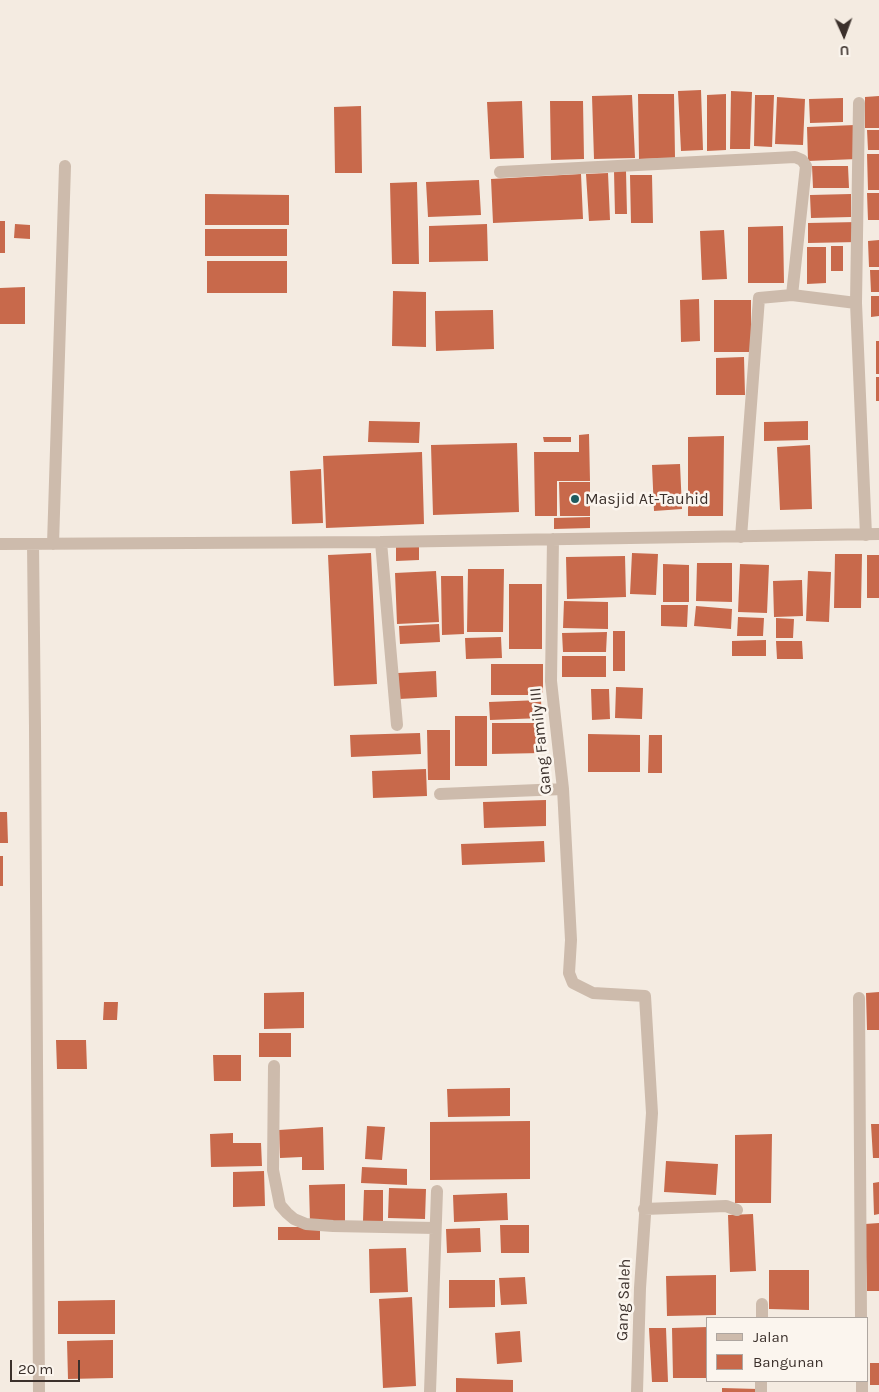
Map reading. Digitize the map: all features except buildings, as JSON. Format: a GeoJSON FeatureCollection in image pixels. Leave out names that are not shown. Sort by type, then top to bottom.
{"type":"FeatureCollection","features":[{"type":"Feature","properties":{"kind":"street"},"geometry":{"type":"LineString","coordinates":[[0,544],[381,542],[873,534],[856,303],[859,103]]}},
{"type":"Feature","properties":{"kind":"street"},"geometry":{"type":"LineString","coordinates":[[500,172],[794,157],[802,160],[806,166],[792,295]]}},
{"type":"Feature","properties":{"kind":"street"},"geometry":{"type":"LineString","coordinates":[[53,544],[65,166]]}},
{"type":"Feature","properties":{"kind":"street"},"geometry":{"type":"LineString","coordinates":[[741,537],[759,298],[792,295],[856,303]]}},
{"type":"Feature","properties":{"kind":"street","name":"Gang Family III"},"geometry":{"type":"LineString","coordinates":[[553,539],[551,681],[563,789],[571,940],[569,973],[573,982],[593,993],[645,996],[652,1114],[644,1209]]}},
{"type":"Feature","properties":{"kind":"street"},"geometry":{"type":"LineString","coordinates":[[381,542],[397,725]]}},
{"type":"Feature","properties":{"kind":"street"},"geometry":{"type":"LineString","coordinates":[[33,544],[36,728],[36,1147],[39,1392]]}},
{"type":"Feature","properties":{"kind":"street"},"geometry":{"type":"LineString","coordinates":[[440,794],[563,789]]}},
{"type":"Feature","properties":{"kind":"street"},"geometry":{"type":"LineString","coordinates":[[859,998],[862,1317]]}},
{"type":"Feature","properties":{"kind":"street"},"geometry":{"type":"LineString","coordinates":[[274,1066],[273,1170],[280,1205],[287,1213],[294,1219],[306,1224],[435,1228]]}},
{"type":"Feature","properties":{"kind":"street"},"geometry":{"type":"LineString","coordinates":[[430,1392],[437,1190]]}},
{"type":"Feature","properties":{"kind":"street"},"geometry":{"type":"LineString","coordinates":[[644,1209],[726,1206],[737,1210]]}},
{"type":"Feature","properties":{"kind":"street","name":"Gang Saleh"},"geometry":{"type":"LineString","coordinates":[[637,1392],[644,1209]]}},
{"type":"Feature","properties":{"kind":"street"},"geometry":{"type":"LineString","coordinates":[[762,1304],[762,1317]]}},
{"type":"Feature","properties":{"kind":"place","name":"Masjid At-Tauhid"},"geometry":{"type":"Point","coordinates":[575,499]}}]}
